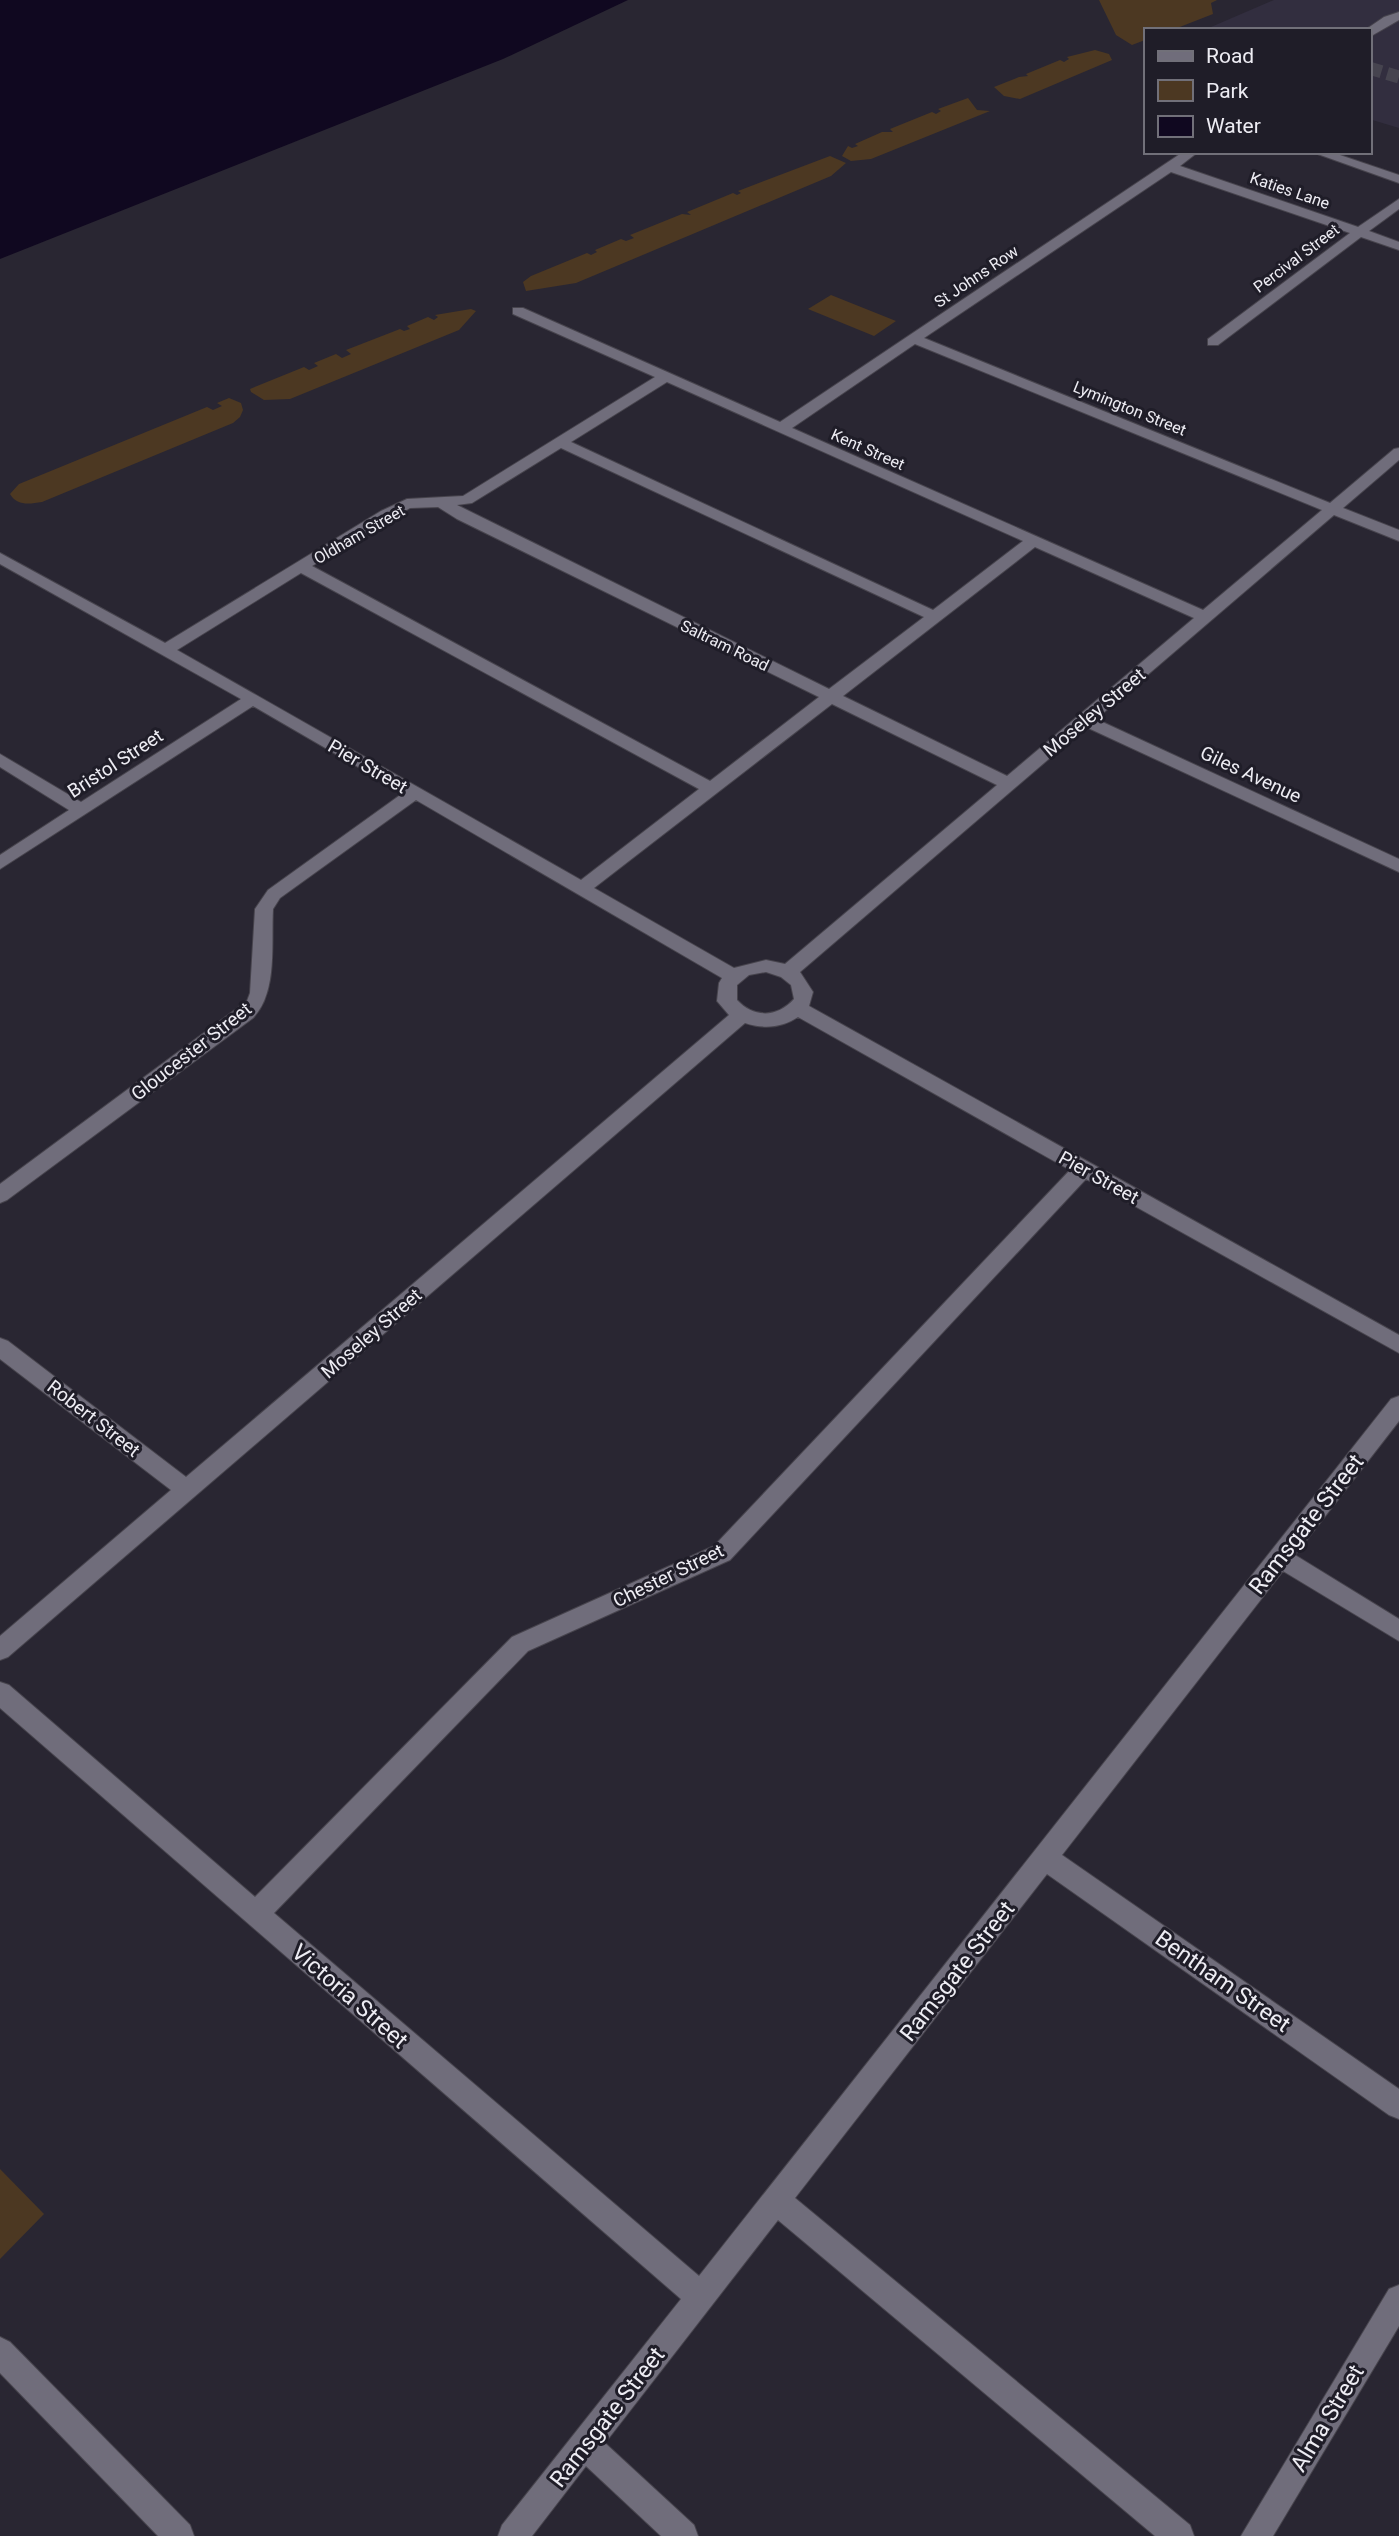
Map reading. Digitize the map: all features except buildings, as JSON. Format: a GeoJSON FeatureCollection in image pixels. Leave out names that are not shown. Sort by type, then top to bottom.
{"type":"FeatureCollection","features":[{"type":"Feature","properties":{"kind":"street"},"geometry":{"type":"LineString","coordinates":[[1371,31],[1388,19],[1399,16]]}},
{"type":"Feature","properties":{"kind":"street","name":"St Johns Row"},"geometry":{"type":"LineString","coordinates":[[780,429],[1189,154]]}},
{"type":"Feature","properties":{"kind":"street"},"geometry":{"type":"LineString","coordinates":[[1324,154],[1399,179]]}},
{"type":"Feature","properties":{"kind":"street","name":"Katies Lane"},"geometry":{"type":"LineString","coordinates":[[1170,167],[1399,247]]}},
{"type":"Feature","properties":{"kind":"street","name":"Percival Street"},"geometry":{"type":"LineString","coordinates":[[1213,342],[1399,203]]}},
{"type":"Feature","properties":{"kind":"street","name":"Kent Street"},"geometry":{"type":"LineString","coordinates":[[518,311],[1205,617]]}},
{"type":"Feature","properties":{"kind":"street","name":"Lymington Street"},"geometry":{"type":"LineString","coordinates":[[914,339],[1399,536]]}},
{"type":"Feature","properties":{"kind":"street","name":"Oldham Street"},"geometry":{"type":"LineString","coordinates":[[165,650],[386,514],[407,504],[467,500],[667,376]]}},
{"type":"Feature","properties":{"kind":"street"},"geometry":{"type":"LineString","coordinates":[[561,443],[934,616]]}},
{"type":"Feature","properties":{"kind":"street","name":"Moseley Street"},"geometry":{"type":"LineString","coordinates":[[788,972],[1399,452]]}},
{"type":"Feature","properties":{"kind":"street","name":"Saltram Road"},"geometry":{"type":"LineString","coordinates":[[443,503],[475,522],[1009,784]]}},
{"type":"Feature","properties":{"kind":"street"},"geometry":{"type":"LineString","coordinates":[[582,888],[1033,541]]}},
{"type":"Feature","properties":{"kind":"street","name":"Pier Street"},"geometry":{"type":"LineString","coordinates":[[0,558],[253,699],[734,976]]}},
{"type":"Feature","properties":{"kind":"street"},"geometry":{"type":"LineString","coordinates":[[302,567],[710,788]]}},
{"type":"Feature","properties":{"kind":"street","name":"Bristol Street"},"geometry":{"type":"LineString","coordinates":[[0,863],[253,699]]}},
{"type":"Feature","properties":{"kind":"street","name":"Giles Avenue"},"geometry":{"type":"LineString","coordinates":[[1085,720],[1399,866]]}},
{"type":"Feature","properties":{"kind":"street"},"geometry":{"type":"LineString","coordinates":[[0,759],[81,810]]}},
{"type":"Feature","properties":{"kind":"street","name":"Gloucester Street"},"geometry":{"type":"LineString","coordinates":[[0,1195],[246,1013],[255,1004],[259,993],[264,909],[274,894],[414,793]]}},
{"type":"Feature","properties":{"kind":"street"},"geometry":{"type":"LineString","coordinates":[[766,966],[788,972],[797,978],[804,993],[798,1008],[779,1019],[766,1021],[741,1015],[727,1000],[728,983],[734,976],[743,970],[766,966]]}},
{"type":"Feature","properties":{"kind":"street","name":"Pier Street"},"geometry":{"type":"LineString","coordinates":[[798,1008],[1399,1345]]}},
{"type":"Feature","properties":{"kind":"street","name":"Moseley Street"},"geometry":{"type":"LineString","coordinates":[[0,1650],[741,1015]]}},
{"type":"Feature","properties":{"kind":"street","name":"Chester Street"},"geometry":{"type":"LineString","coordinates":[[255,1915],[520,1644],[722,1553],[1084,1168]]}},
{"type":"Feature","properties":{"kind":"street","name":"Robert Street"},"geometry":{"type":"LineString","coordinates":[[0,1347],[187,1490]]}},
{"type":"Feature","properties":{"kind":"street","name":"Ramsgate Street"},"geometry":{"type":"LineString","coordinates":[[513,2536],[1399,1405]]}},
{"type":"Feature","properties":{"kind":"street"},"geometry":{"type":"LineString","coordinates":[[1280,1557],[1399,1631]]}},
{"type":"Feature","properties":{"kind":"street","name":"Victoria Street"},"geometry":{"type":"LineString","coordinates":[[0,1693],[701,2297]]}},
{"type":"Feature","properties":{"kind":"street","name":"Bentham Street"},"geometry":{"type":"LineString","coordinates":[[1046,1858],[1399,2105]]}},
{"type":"Feature","properties":{"kind":"street"},"geometry":{"type":"LineString","coordinates":[[777,2201],[1179,2536]]}},
{"type":"Feature","properties":{"kind":"street","name":"Alma Street"},"geometry":{"type":"LineString","coordinates":[[1256,2536],[1399,2299]]}},
{"type":"Feature","properties":{"kind":"street"},"geometry":{"type":"LineString","coordinates":[[0,2352],[179,2536]]}},
{"type":"Feature","properties":{"kind":"street"},"geometry":{"type":"LineString","coordinates":[[585,2445],[682,2536]]}},
{"type":"Feature","properties":{"kind":"shaded area"},"geometry":{"type":"Polygon","coordinates":[[[1274,0],[1399,0],[1399,128],[1371,120],[1371,28],[1209,28],[1274,0]]]}},
{"type":"Feature","properties":{"kind":"green space"},"geometry":{"type":"Polygon","coordinates":[[[1099,0],[1217,0],[1211,3],[1213,14],[1177,28],[1144,28],[1144,40],[1132,45],[1116,35],[1099,0]]]}},
{"type":"Feature","properties":{"kind":"green space"},"geometry":{"type":"Polygon","coordinates":[[[1095,50],[1109,54],[1112,60],[1020,99],[1004,96],[994,87],[1028,76],[1026,74],[1060,60],[1064,62],[1069,59],[1067,57],[1095,50]]]}},
{"type":"Feature","properties":{"kind":"green space"},"geometry":{"type":"Polygon","coordinates":[[[968,98],[977,110],[990,111],[871,159],[851,161],[842,156],[848,146],[858,146],[855,144],[882,132],[893,132],[890,129],[932,112],[936,114],[941,111],[938,109],[968,98]]]}},
{"type":"Feature","properties":{"kind":"green space"},"geometry":{"type":"Polygon","coordinates":[[[830,156],[846,163],[831,176],[576,283],[526,291],[523,282],[531,276],[587,253],[591,255],[597,252],[595,250],[621,239],[626,241],[634,238],[630,235],[682,214],[691,215],[687,212],[733,193],[737,195],[741,193],[738,191],[830,156]]]}},
{"type":"Feature","properties":{"kind":"green space"},"geometry":{"type":"Polygon","coordinates":[[[831,295],[896,321],[874,336],[808,309],[831,295]]]}},
{"type":"Feature","properties":{"kind":"green space"},"geometry":{"type":"Polygon","coordinates":[[[471,309],[476,311],[459,330],[290,399],[264,400],[251,392],[250,389],[304,367],[309,370],[318,366],[314,363],[336,354],[342,358],[351,354],[346,350],[400,329],[410,329],[407,326],[428,317],[434,320],[438,317],[435,315],[471,309]]]}},
{"type":"Feature","properties":{"kind":"green space"},"geometry":{"type":"Polygon","coordinates":[[[229,398],[241,403],[243,410],[233,423],[42,502],[20,502],[10,494],[19,484],[207,407],[213,410],[222,406],[217,403],[229,398]]]}},
{"type":"Feature","properties":{"kind":"green space"},"geometry":{"type":"Polygon","coordinates":[[[0,2169],[44,2214],[0,2259],[0,2169]]]}},
{"type":"Feature","properties":{"kind":"water"},"geometry":{"type":"Polygon","coordinates":[[[0,0],[628,0],[503,59],[0,259],[0,0]]]}},
{"type":"Feature","properties":{"kind":"tunnel"},"geometry":{"type":"LineString","coordinates":[[1371,69],[1399,77]]}}]}
